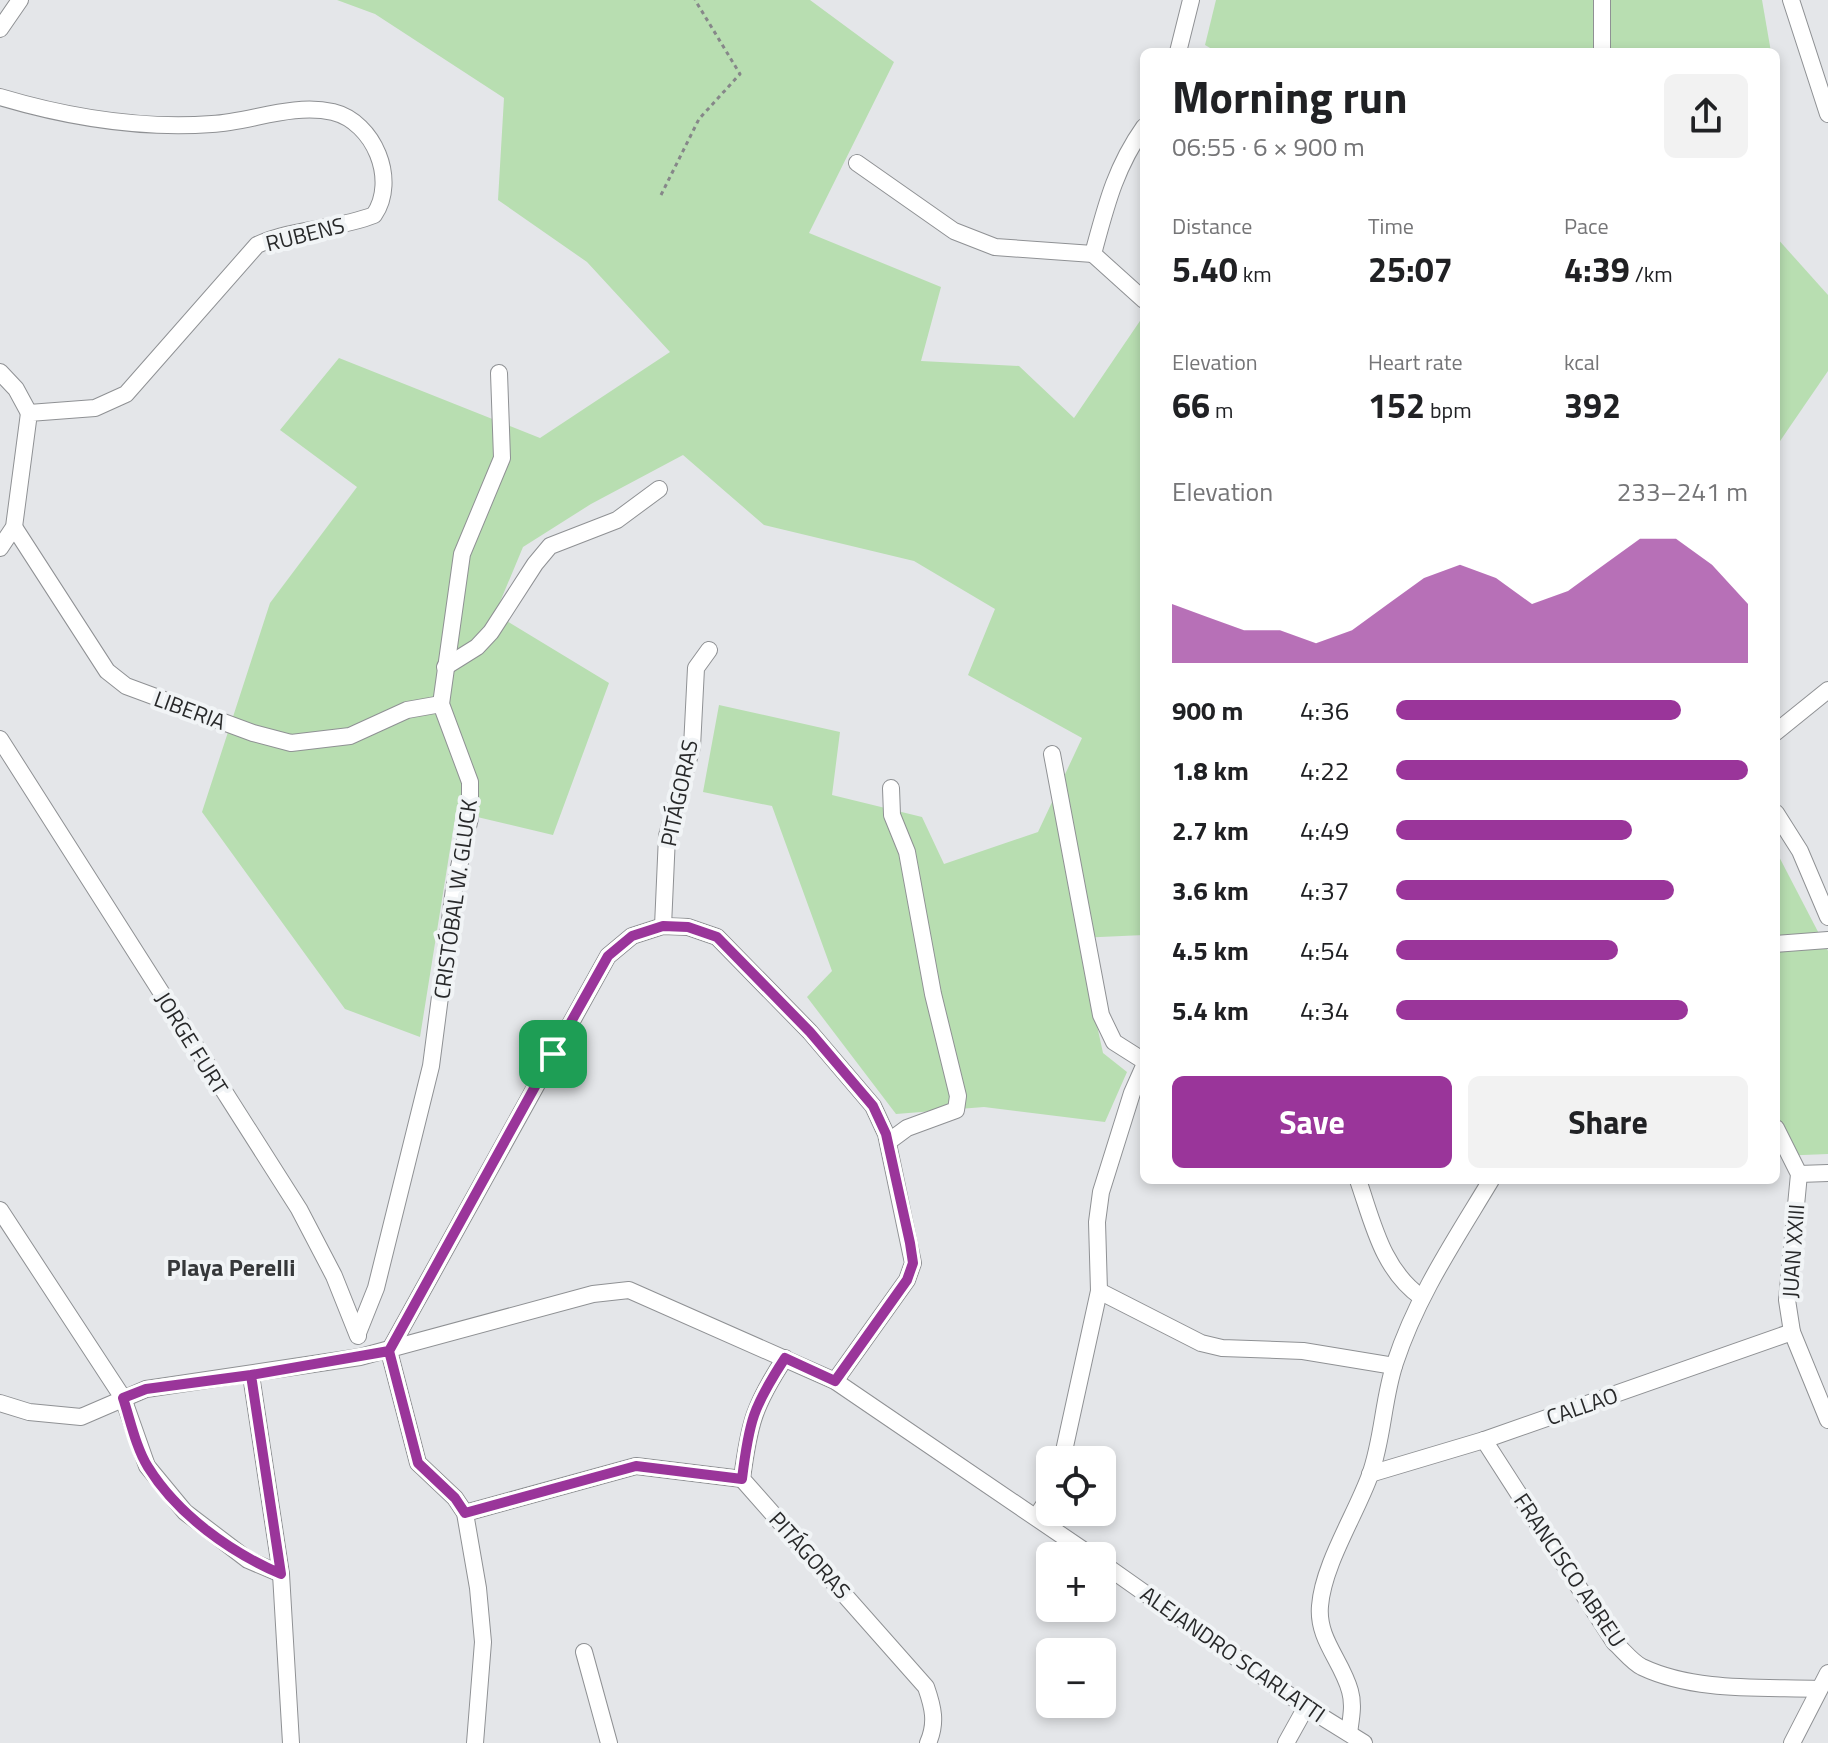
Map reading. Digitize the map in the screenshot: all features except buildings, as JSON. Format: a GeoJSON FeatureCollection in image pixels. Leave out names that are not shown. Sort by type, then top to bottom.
{"type":"FeatureCollection","features":[{"type":"Feature","properties":{"kind":"street"},"geometry":{"type":"LineString","coordinates":[[0,29],[20,0]]}},
{"type":"Feature","properties":{"kind":"street"},"geometry":{"type":"LineString","coordinates":[[1179,48],[1191,0]]}},
{"type":"Feature","properties":{"kind":"street"},"geometry":{"type":"LineString","coordinates":[[1602,0],[1602,48]]}},
{"type":"Feature","properties":{"kind":"street"},"geometry":{"type":"LineString","coordinates":[[1791,0],[1828,114]]}},
{"type":"Feature","properties":{"kind":"street","name":"RUBENS"},"geometry":{"type":"LineString","coordinates":[[0,97],[98,119],[199,125],[305,110],[333,112],[352,120],[372,141],[381,162],[384,191],[374,215],[357,222],[274,237],[257,245],[126,394],[95,408],[29,413]]}},
{"type":"Feature","properties":{"kind":"street"},"geometry":{"type":"LineString","coordinates":[[1093,254],[1115,176],[1123,157],[1140,133]]}},
{"type":"Feature","properties":{"kind":"street"},"geometry":{"type":"LineString","coordinates":[[857,163],[954,231],[995,247],[1093,254],[1140,296]]}},
{"type":"Feature","properties":{"kind":"street"},"geometry":{"type":"LineString","coordinates":[[0,372],[16,389],[29,413],[14,527],[0,548]]}},
{"type":"Feature","properties":{"kind":"street","name":"CRISTÓBAL W. GLUCK"},"geometry":{"type":"LineString","coordinates":[[358,1333],[376,1288],[431,1066],[454,889],[470,818],[470,782],[441,704],[462,554],[502,458],[499,373]]}},
{"type":"Feature","properties":{"kind":"street"},"geometry":{"type":"LineString","coordinates":[[445,667],[477,647],[491,632],[550,546],[617,520],[659,489]]}},
{"type":"Feature","properties":{"kind":"street","name":"LIBERIA"},"geometry":{"type":"LineString","coordinates":[[14,527],[107,671],[126,686],[253,733],[291,743],[350,736],[407,710],[441,704]]}},
{"type":"Feature","properties":{"kind":"street","name":"PITÁGORAS"},"geometry":{"type":"LineString","coordinates":[[663,926],[667,836],[692,747],[692,688],[696,668],[709,650]]}},
{"type":"Feature","properties":{"kind":"street"},"geometry":{"type":"LineString","coordinates":[[1780,729],[1828,690]]}},
{"type":"Feature","properties":{"kind":"street","name":"JORGE FURT"},"geometry":{"type":"LineString","coordinates":[[0,739],[299,1209],[334,1276],[358,1333],[360,1357]]}},
{"type":"Feature","properties":{"kind":"street"},"geometry":{"type":"LineString","coordinates":[[1052,754],[1101,1015],[1114,1042],[1140,1060]]}},
{"type":"Feature","properties":{"kind":"street"},"geometry":{"type":"LineString","coordinates":[[888,1142],[907,1128],[956,1110],[958,1096],[933,994],[907,852],[892,815],[891,788]]}},
{"type":"Feature","properties":{"kind":"street"},"geometry":{"type":"LineString","coordinates":[[1780,819],[1800,851],[1828,917]]}},
{"type":"Feature","properties":{"kind":"street"},"geometry":{"type":"LineString","coordinates":[[475,1743],[483,1642],[465,1513],[455,1498],[418,1463],[389,1351],[608,956],[632,936],[663,926],[688,927],[717,937],[810,1032],[873,1106],[888,1142],[913,1263],[907,1280],[835,1381]]}},
{"type":"Feature","properties":{"kind":"street"},"geometry":{"type":"LineString","coordinates":[[1780,944],[1828,940]]}},
{"type":"Feature","properties":{"kind":"street"},"geometry":{"type":"LineString","coordinates":[[1065,1446],[1099,1291],[1097,1222],[1101,1192],[1140,1073]]}},
{"type":"Feature","properties":{"kind":"street","name":"JUAN XXIII"},"geometry":{"type":"LineString","coordinates":[[1780,1136],[1799,1174],[1787,1300],[1792,1332],[1828,1420]]}},
{"type":"Feature","properties":{"kind":"street"},"geometry":{"type":"LineString","coordinates":[[1799,1174],[1828,1173]]}},
{"type":"Feature","properties":{"kind":"street"},"geometry":{"type":"LineString","coordinates":[[1359,1184],[1391,1269],[1401,1283],[1421,1297]]}},
{"type":"Feature","properties":{"kind":"street"},"geometry":{"type":"LineString","coordinates":[[1349,1733],[1353,1705],[1350,1688],[1322,1634],[1320,1606],[1325,1583],[1370,1474],[1384,1428],[1394,1366],[1421,1297],[1489,1184]]}},
{"type":"Feature","properties":{"kind":"street"},"geometry":{"type":"LineString","coordinates":[[0,1210],[123,1398],[147,1466],[185,1512],[248,1560],[281,1574]]}},
{"type":"Feature","properties":{"kind":"street"},"geometry":{"type":"LineString","coordinates":[[0,1403],[29,1412],[81,1417],[146,1389],[360,1357],[593,1294],[629,1290],[835,1381],[1036,1517]]}},
{"type":"Feature","properties":{"kind":"street"},"geometry":{"type":"LineString","coordinates":[[1099,1291],[1201,1343],[1222,1348],[1303,1351],[1394,1366]]}},
{"type":"Feature","properties":{"kind":"street","name":"CALLAO"},"geometry":{"type":"LineString","coordinates":[[1370,1474],[1484,1440],[1792,1332]]}},
{"type":"Feature","properties":{"kind":"street"},"geometry":{"type":"LineString","coordinates":[[465,1513],[636,1466],[742,1479],[749,1427],[758,1400],[785,1358]]}},
{"type":"Feature","properties":{"kind":"street"},"geometry":{"type":"LineString","coordinates":[[251,1375],[281,1574],[291,1743]]}},
{"type":"Feature","properties":{"kind":"street","name":"FRANCISCO ABREU"},"geometry":{"type":"LineString","coordinates":[[1484,1440],[1614,1642],[1639,1665],[1676,1678],[1719,1685],[1818,1689]]}},
{"type":"Feature","properties":{"kind":"street","name":"PITÁGORAS"},"geometry":{"type":"LineString","coordinates":[[742,1479],[926,1687],[933,1706],[935,1728],[928,1743]]}},
{"type":"Feature","properties":{"kind":"street"},"geometry":{"type":"LineString","coordinates":[[1049,1526],[1072,1542]]}},
{"type":"Feature","properties":{"kind":"street","name":"ALEJANDRO SCARLATTI"},"geometry":{"type":"LineString","coordinates":[[1116,1573],[1306,1707],[1364,1743]]}},
{"type":"Feature","properties":{"kind":"street"},"geometry":{"type":"LineString","coordinates":[[584,1652],[609,1743]]}},
{"type":"Feature","properties":{"kind":"street"},"geometry":{"type":"LineString","coordinates":[[1792,1743],[1828,1673]]}},
{"type":"Feature","properties":{"kind":"street"},"geometry":{"type":"LineString","coordinates":[[1286,1743],[1306,1707]]}},
{"type":"Feature","properties":{"kind":"path"},"geometry":{"type":"LineString","coordinates":[[661,195],[699,119],[740,74],[695,0]]}},
{"type":"Feature","properties":{"kind":"green space"},"geometry":{"type":"Polygon","coordinates":[[[337,0],[810,0],[894,62],[809,233],[941,287],[921,361],[1019,366],[1074,418],[1140,321],[1140,935],[1078,938],[1103,1053],[1127,1072],[1105,1122],[984,1107],[896,1114],[807,997],[832,971],[772,806],[703,792],[719,705],[840,732],[832,795],[922,817],[944,864],[1038,832],[1082,738],[968,675],[995,609],[914,561],[764,525],[683,455],[591,504],[523,547],[495,614],[609,683],[553,835],[456,812],[420,1037],[345,1009],[202,812],[270,603],[357,487],[280,430],[339,358],[540,438],[670,352],[587,262],[498,200],[504,98],[375,14],[337,0]]]}},
{"type":"Feature","properties":{"kind":"green space"},"geometry":{"type":"Polygon","coordinates":[[[1216,0],[1762,0],[1770,48],[1210,48],[1205,45],[1216,0]]]}},
{"type":"Feature","properties":{"kind":"green space"},"geometry":{"type":"Polygon","coordinates":[[[1780,241],[1828,295],[1828,371],[1780,441],[1780,241]]]}},
{"type":"Feature","properties":{"kind":"green space"},"geometry":{"type":"Polygon","coordinates":[[[1780,859],[1828,951],[1828,1154],[1780,1156],[1780,859]]]}},
{"type":"Feature","properties":{"kind":"district","name":"Playa Perelli"},"geometry":{"type":"Point","coordinates":[231,1268]}},
{"type":"Feature","properties":{"kind":"route"},"geometry":{"type":"LineString","coordinates":[[553,1054],[389,1351],[146,1389],[123,1398],[147,1466],[185,1512],[248,1560],[281,1574],[251,1375],[389,1351],[418,1463],[427,1475],[455,1498],[465,1513],[565,1483],[636,1466],[742,1479],[749,1427],[758,1400],[785,1358],[835,1381],[907,1280],[913,1263],[910,1243],[886,1134],[873,1106],[810,1032],[717,937],[688,927],[663,926],[632,936],[608,956],[553,1054]]}}]}
